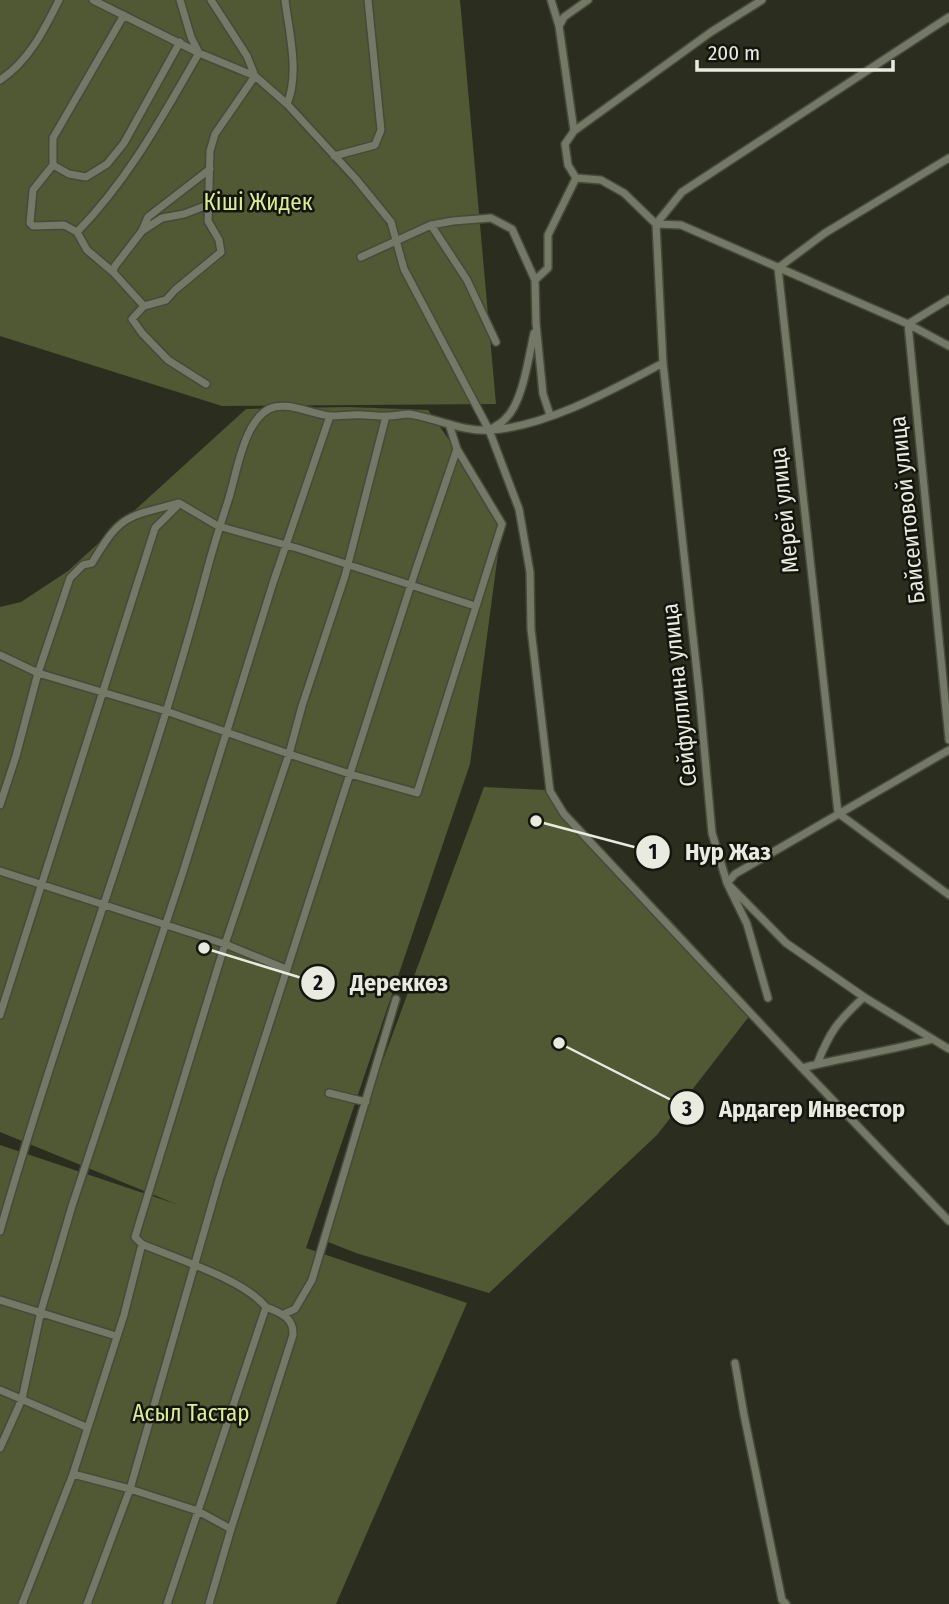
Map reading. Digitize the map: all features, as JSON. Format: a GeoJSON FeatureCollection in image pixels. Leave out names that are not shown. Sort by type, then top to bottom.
{"type":"FeatureCollection","features":[{"type":"Feature","properties":{"kind":"street"},"geometry":{"type":"LineString","coordinates":[[0,80],[25,58],[43,32],[59,0]]}},
{"type":"Feature","properties":{"kind":"street"},"geometry":{"type":"LineString","coordinates":[[93,0],[200,53],[255,76],[287,104],[356,179],[391,222],[404,270],[489,430],[519,509],[530,572],[531,629],[550,790],[564,814],[949,1221]]}},
{"type":"Feature","properties":{"kind":"street"},"geometry":{"type":"LineString","coordinates":[[180,0],[191,37],[200,53]]}},
{"type":"Feature","properties":{"kind":"street"},"geometry":{"type":"LineString","coordinates":[[211,0],[247,56],[255,76]]}},
{"type":"Feature","properties":{"kind":"street"},"geometry":{"type":"LineString","coordinates":[[285,0],[292,60],[292,93],[287,104]]}},
{"type":"Feature","properties":{"kind":"street"},"geometry":{"type":"LineString","coordinates":[[334,156],[375,145],[381,130],[368,0]]}},
{"type":"Feature","properties":{"kind":"street"},"geometry":{"type":"LineString","coordinates":[[551,0],[559,26],[574,131]]}},
{"type":"Feature","properties":{"kind":"street"},"geometry":{"type":"LineString","coordinates":[[559,26],[564,17],[589,0]]}},
{"type":"Feature","properties":{"kind":"street"},"geometry":{"type":"LineString","coordinates":[[576,178],[568,165],[565,144],[574,131],[711,32],[762,0]]}},
{"type":"Feature","properties":{"kind":"street"},"geometry":{"type":"LineString","coordinates":[[124,15],[53,138],[53,165],[33,190],[30,223],[33,226],[64,225],[76,232],[87,250],[113,272],[144,306]]}},
{"type":"Feature","properties":{"kind":"street"},"geometry":{"type":"LineString","coordinates":[[656,224],[682,192],[949,17]]}},
{"type":"Feature","properties":{"kind":"street"},"geometry":{"type":"LineString","coordinates":[[53,165],[69,174],[86,177],[107,164],[124,143],[180,42]]}},
{"type":"Feature","properties":{"kind":"street"},"geometry":{"type":"LineString","coordinates":[[76,232],[102,206],[131,169],[200,53]]}},
{"type":"Feature","properties":{"kind":"street"},"geometry":{"type":"LineString","coordinates":[[206,384],[167,360],[132,319],[144,306],[166,300],[222,253],[219,240],[208,221],[209,151],[215,134],[255,76]]}},
{"type":"Feature","properties":{"kind":"street"},"geometry":{"type":"LineString","coordinates":[[778,268],[825,233],[949,158]]}},
{"type":"Feature","properties":{"kind":"street"},"geometry":{"type":"LineString","coordinates":[[113,272],[119,259],[142,231],[148,217],[210,169]]}},
{"type":"Feature","properties":{"kind":"street"},"geometry":{"type":"LineString","coordinates":[[576,178],[601,180],[624,193],[656,224],[681,225],[908,324],[949,346]]}},
{"type":"Feature","properties":{"kind":"street"},"geometry":{"type":"LineString","coordinates":[[535,280],[548,268],[548,235],[576,178]]}},
{"type":"Feature","properties":{"kind":"street"},"geometry":{"type":"LineString","coordinates":[[142,231],[162,218],[184,214],[210,204]]}},
{"type":"Feature","properties":{"kind":"street"},"geometry":{"type":"LineString","coordinates":[[361,257],[432,225],[453,220],[491,218],[512,229],[535,280],[543,394],[550,415]]}},
{"type":"Feature","properties":{"kind":"street","name":"Сейфуллина улица"},"geometry":{"type":"LineString","coordinates":[[656,224],[663,363],[712,833],[727,883],[786,943],[864,997],[949,1049]]}},
{"type":"Feature","properties":{"kind":"street"},"geometry":{"type":"LineString","coordinates":[[432,225],[467,280],[496,342]]}},
{"type":"Feature","properties":{"kind":"street","name":"Мерей улица"},"geometry":{"type":"LineString","coordinates":[[778,268],[838,813]]}},
{"type":"Feature","properties":{"kind":"street"},"geometry":{"type":"LineString","coordinates":[[908,324],[949,299]]}},
{"type":"Feature","properties":{"kind":"street"},"geometry":{"type":"LineString","coordinates":[[489,430],[508,417],[515,402],[524,381],[536,323]]}},
{"type":"Feature","properties":{"kind":"street","name":"Байсеитовой улица"},"geometry":{"type":"LineString","coordinates":[[908,324],[949,740]]}},
{"type":"Feature","properties":{"kind":"street"},"geometry":{"type":"LineString","coordinates":[[0,1231],[29,1131],[166,711],[243,444],[257,421],[269,409],[289,407],[330,416],[407,414],[489,430],[533,422],[598,396],[663,363]]}},
{"type":"Feature","properties":{"kind":"street"},"geometry":{"type":"LineString","coordinates":[[0,1448],[22,1399],[41,1311],[72,1206],[285,546],[330,416]]}},
{"type":"Feature","properties":{"kind":"street"},"geometry":{"type":"LineString","coordinates":[[209,1604],[293,1335],[291,1322],[285,1314],[266,1307],[259,1298],[242,1286],[142,1244],[135,1237],[225,944],[349,565],[386,416]]}},
{"type":"Feature","properties":{"kind":"street"},"geometry":{"type":"LineString","coordinates":[[0,655],[38,673],[166,711],[350,774],[417,793],[502,524],[457,449],[449,424]]}},
{"type":"Feature","properties":{"kind":"street"},"geometry":{"type":"LineString","coordinates":[[87,1604],[130,1489],[219,1180],[457,449]]}},
{"type":"Feature","properties":{"kind":"street"},"geometry":{"type":"LineString","coordinates":[[0,1015],[155,528],[179,503]]}},
{"type":"Feature","properties":{"kind":"street"},"geometry":{"type":"LineString","coordinates":[[0,805],[38,673],[70,578],[83,565],[92,563],[109,534],[127,517],[179,503],[218,526],[475,606]]}},
{"type":"Feature","properties":{"kind":"street"},"geometry":{"type":"LineString","coordinates":[[768,998],[747,924],[727,883],[735,874],[949,750]]}},
{"type":"Feature","properties":{"kind":"street"},"geometry":{"type":"LineString","coordinates":[[838,813],[949,895]]}},
{"type":"Feature","properties":{"kind":"street"},"geometry":{"type":"LineString","coordinates":[[0,871],[225,944],[286,970]]}},
{"type":"Feature","properties":{"kind":"street"},"geometry":{"type":"LineString","coordinates":[[817,1064],[831,1030],[864,997]]}},
{"type":"Feature","properties":{"kind":"street"},"geometry":{"type":"LineString","coordinates":[[285,1314],[295,1309],[312,1280],[396,999]]}},
{"type":"Feature","properties":{"kind":"street"},"geometry":{"type":"LineString","coordinates":[[802,1068],[933,1039]]}},
{"type":"Feature","properties":{"kind":"street"},"geometry":{"type":"LineString","coordinates":[[329,1093],[366,1102]]}},
{"type":"Feature","properties":{"kind":"street"},"geometry":{"type":"LineString","coordinates":[[22,1604],[73,1474],[142,1244]]}},
{"type":"Feature","properties":{"kind":"street"},"geometry":{"type":"LineString","coordinates":[[0,1300],[116,1336]]}},
{"type":"Feature","properties":{"kind":"street"},"geometry":{"type":"LineString","coordinates":[[167,1604],[266,1307]]}},
{"type":"Feature","properties":{"kind":"street"},"geometry":{"type":"LineString","coordinates":[[735,1363],[782,1600],[786,1604]]}},
{"type":"Feature","properties":{"kind":"street"},"geometry":{"type":"LineString","coordinates":[[0,1390],[86,1427]]}},
{"type":"Feature","properties":{"kind":"street"},"geometry":{"type":"LineString","coordinates":[[73,1474],[198,1511],[231,1529]]}},
{"type":"Feature","properties":{"kind":"green space","name":"Кіші Жидек"},"geometry":{"type":"Polygon","coordinates":[[[0,0],[460,0],[496,404],[222,406],[0,336],[0,0]]]}},
{"type":"Feature","properties":{"kind":"green space","name":"Асыл Тастар"},"geometry":{"type":"Polygon","coordinates":[[[348,407],[428,410],[503,516],[470,764],[306,1248],[467,1303],[336,1604],[0,1604],[0,1145],[176,1204],[0,1132],[0,607],[21,602],[68,571],[246,409],[348,407]]]}},
{"type":"Feature","properties":{"kind":"green space"},"geometry":{"type":"Polygon","coordinates":[[[484,787],[546,790],[754,1010],[657,1135],[489,1293],[356,1253],[323,1240],[359,1125],[484,787]]]}},
{"type":"Feature","properties":{"kind":"place","name":"Нур Жаз"},"geometry":{"type":"Point","coordinates":[536,821]}},
{"type":"Feature","properties":{"kind":"place","name":"Дереккөз"},"geometry":{"type":"Point","coordinates":[204,948]}},
{"type":"Feature","properties":{"kind":"place","name":"Ардагер Инвестор"},"geometry":{"type":"Point","coordinates":[559,1043]}}]}
